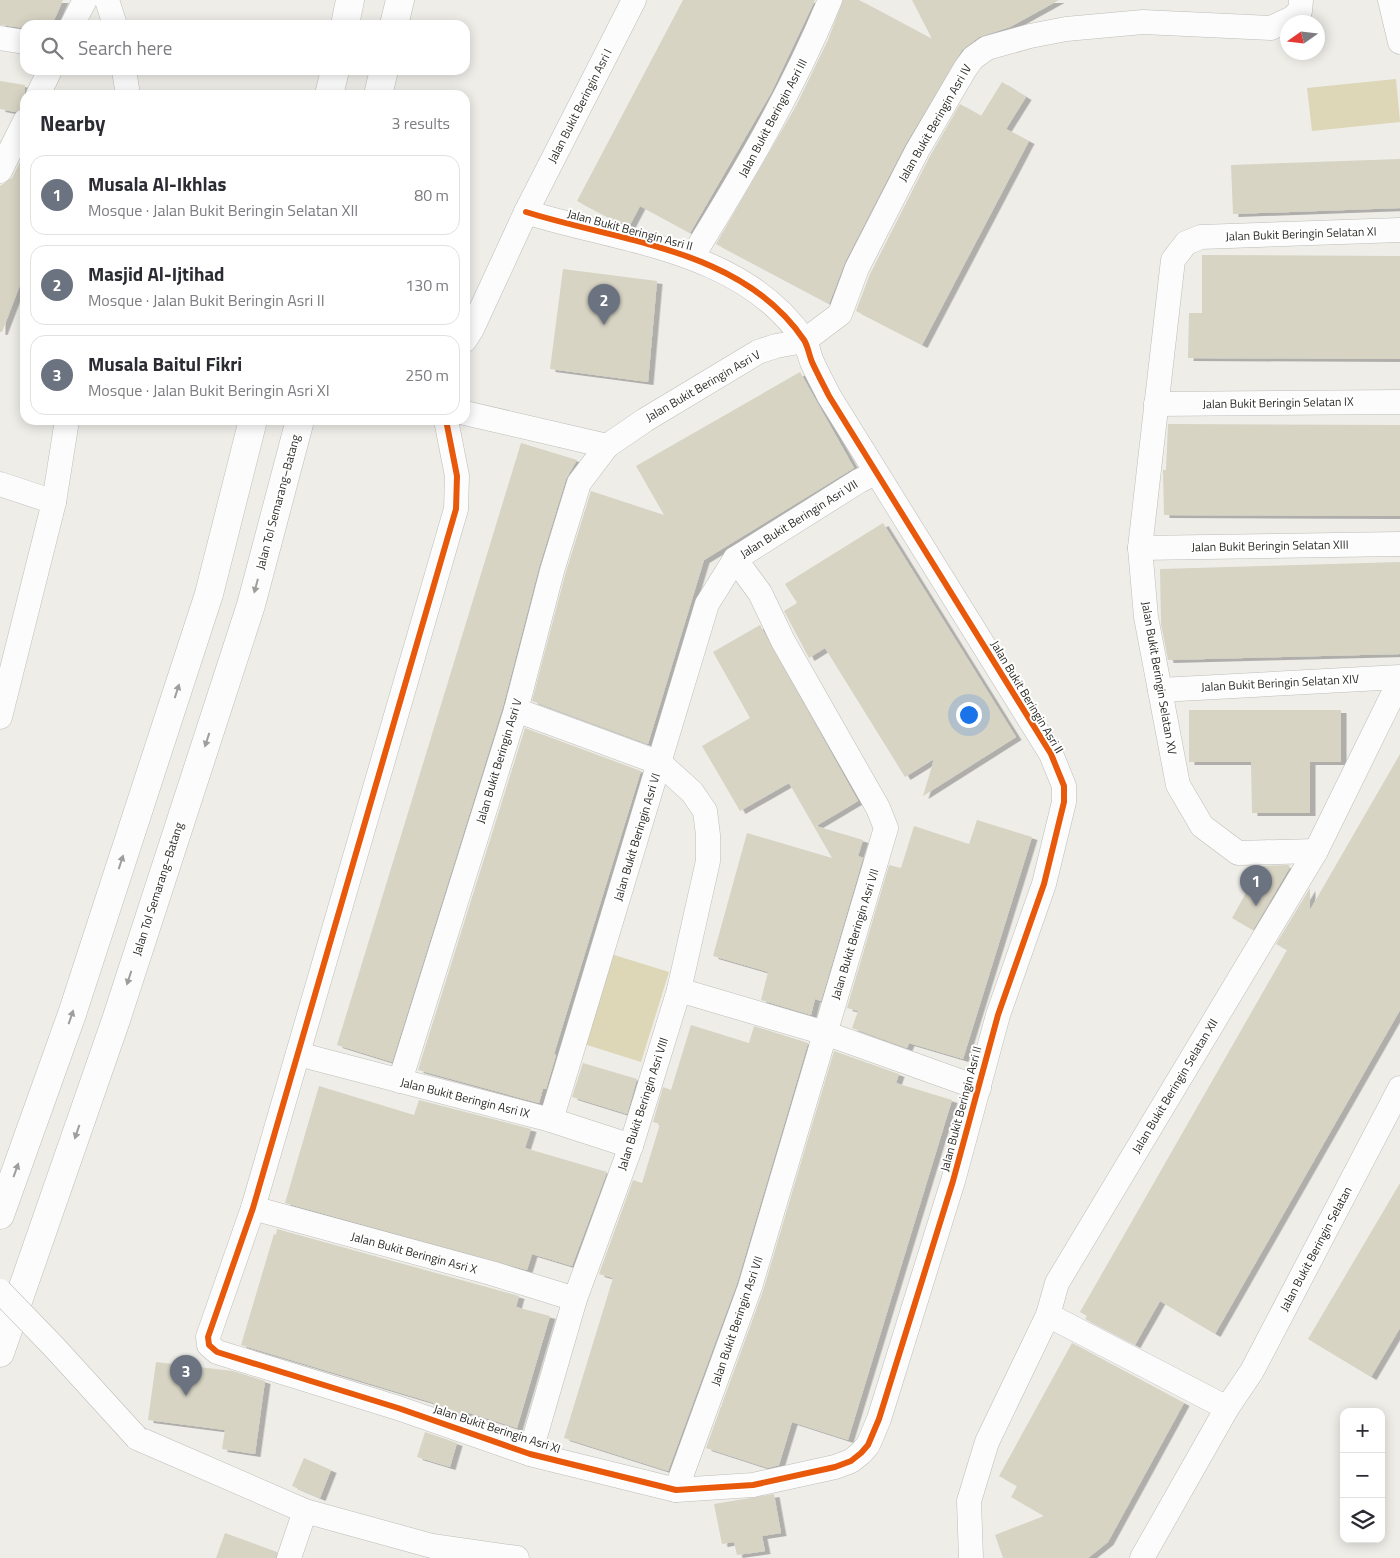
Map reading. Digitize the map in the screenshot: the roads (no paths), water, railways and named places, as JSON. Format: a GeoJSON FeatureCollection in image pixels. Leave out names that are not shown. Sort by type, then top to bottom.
{"type":"FeatureCollection","features":[{"type":"Feature","properties":{"kind":"highway"},"geometry":{"type":"LineString","coordinates":[[346,20],[350,0]]}},
{"type":"Feature","properties":{"kind":"highway"},"geometry":{"type":"LineString","coordinates":[[395,20],[400,0]]}},
{"type":"Feature","properties":{"kind":"highway"},"geometry":{"type":"LineString","coordinates":[[330,90],[334,75]]}},
{"type":"Feature","properties":{"kind":"highway"},"geometry":{"type":"LineString","coordinates":[[379,90],[383,75]]}},
{"type":"Feature","properties":{"kind":"highway"},"geometry":{"type":"LineString","coordinates":[[0,1216],[72,1014],[208,594],[252,425]]}},
{"type":"Feature","properties":{"kind":"highway","name":"Jalan Tol Semarang–Batang"},"geometry":{"type":"LineString","coordinates":[[0,1353],[116,1020],[248,615],[299,425]]}},
{"type":"Feature","properties":{"kind":"street"},"geometry":{"type":"LineString","coordinates":[[75,20],[85,0]]}},
{"type":"Feature","properties":{"kind":"street"},"geometry":{"type":"LineString","coordinates":[[107,0],[113,20]]}},
{"type":"Feature","properties":{"kind":"street","name":"Jalan Bukit Beringin Asri I"},"geometry":{"type":"LineString","coordinates":[[470,332],[526,212],[634,0]]}},
{"type":"Feature","properties":{"kind":"street","name":"Jalan Bukit Beringin Asri III"},"geometry":{"type":"LineString","coordinates":[[692,258],[758,149],[813,42],[830,0]]}},
{"type":"Feature","properties":{"kind":"street","name":"Jalan Bukit Beringin Asri IV"},"geometry":{"type":"LineString","coordinates":[[804,341],[840,314],[857,268],[917,151],[965,69],[973,58],[987,48],[1030,36],[1057,31],[1143,22],[1271,28],[1296,15],[1300,11],[1301,0]]}},
{"type":"Feature","properties":{"kind":"street"},"geometry":{"type":"LineString","coordinates":[[1390,0],[1400,42]]}},
{"type":"Feature","properties":{"kind":"street"},"geometry":{"type":"LineString","coordinates":[[0,38],[20,41]]}},
{"type":"Feature","properties":{"kind":"street"},"geometry":{"type":"LineString","coordinates":[[40,90],[48,75]]}},
{"type":"Feature","properties":{"kind":"street"},"geometry":{"type":"LineString","coordinates":[[125,75],[127,90]]}},
{"type":"Feature","properties":{"kind":"street"},"geometry":{"type":"LineString","coordinates":[[0,171],[20,131]]}},
{"type":"Feature","properties":{"kind":"street","name":"Jalan Bukit Beringin Asri II"},"geometry":{"type":"LineString","coordinates":[[526,212],[569,226],[647,244],[692,258],[724,271],[761,295],[776,309],[804,341],[829,396],[1051,754],[1064,786],[1064,802],[1044,884],[998,1015],[953,1181],[878,1419],[868,1444],[862,1453],[851,1461],[835,1467]]}},
{"type":"Feature","properties":{"kind":"street","name":"Jalan Bukit Beringin Selatan XI"},"geometry":{"type":"LineString","coordinates":[[1201,237],[1400,230]]}},
{"type":"Feature","properties":{"kind":"street","name":"Jalan Bukit Beringin Selatan XV"},"geometry":{"type":"LineString","coordinates":[[1201,237],[1186,243],[1173,260],[1140,548],[1146,617],[1178,785],[1202,826],[1238,853],[1316,851]]}},
{"type":"Feature","properties":{"kind":"street","name":"Jalan Bukit Beringin Asri V"},"geometry":{"type":"LineString","coordinates":[[400,1081],[516,710],[552,571],[580,483],[607,446],[645,420],[758,352],[776,346],[804,341]]}},
{"type":"Feature","properties":{"kind":"street","name":"Jalan Bukit Beringin Selatan IX"},"geometry":{"type":"LineString","coordinates":[[1156,404],[1400,402]]}},
{"type":"Feature","properties":{"kind":"street"},"geometry":{"type":"LineString","coordinates":[[470,414],[607,446]]}},
{"type":"Feature","properties":{"kind":"street"},"geometry":{"type":"LineString","coordinates":[[0,718],[54,502],[66,425]]}},
{"type":"Feature","properties":{"kind":"street"},"geometry":{"type":"LineString","coordinates":[[253,1208],[456,509],[457,476],[447,425]]}},
{"type":"Feature","properties":{"kind":"street","name":"Jalan Bukit Beringin Asri VII"},"geometry":{"type":"LineString","coordinates":[[676,1490],[750,1287],[886,828],[878,808],[783,641],[760,593],[735,559],[859,481],[875,473]]}},
{"type":"Feature","properties":{"kind":"street"},"geometry":{"type":"LineString","coordinates":[[0,484],[54,502]]}},
{"type":"Feature","properties":{"kind":"street","name":"Jalan Bukit Beringin Selatan XIII"},"geometry":{"type":"LineString","coordinates":[[1140,548],[1400,544]]}},
{"type":"Feature","properties":{"kind":"street","name":"Jalan Bukit Beringin Asri VI"},"geometry":{"type":"LineString","coordinates":[[551,1120],[707,604],[735,559]]}},
{"type":"Feature","properties":{"kind":"street","name":"Jalan Bukit Beringin Selatan XIV"},"geometry":{"type":"LineString","coordinates":[[1160,690],[1400,678]]}},
{"type":"Feature","properties":{"kind":"street","name":"Jalan Bukit Beringin Selatan XII"},"geometry":{"type":"LineString","coordinates":[[972,1558],[969,1501],[987,1442],[1048,1315],[1057,1284],[1316,851],[1400,678]]}},
{"type":"Feature","properties":{"kind":"street"},"geometry":{"type":"LineString","coordinates":[[516,710],[660,763]]}},
{"type":"Feature","properties":{"kind":"street","name":"Jalan Bukit Beringin Asri VIII"},"geometry":{"type":"LineString","coordinates":[[530,1454],[575,1299],[631,1146],[679,990],[708,861],[708,835],[705,811],[692,792],[660,763]]}},
{"type":"Feature","properties":{"kind":"street"},"geometry":{"type":"LineString","coordinates":[[679,990],[825,1032],[979,1088]]}},
{"type":"Feature","properties":{"kind":"street","name":"Jalan Bukit Beringin Asri IX"},"geometry":{"type":"LineString","coordinates":[[298,1054],[551,1120],[631,1146]]}},
{"type":"Feature","properties":{"kind":"street","name":"Jalan Bukit Beringin Selatan"},"geometry":{"type":"LineString","coordinates":[[1142,1558],[1227,1408],[1252,1371],[1400,1088]]}},
{"type":"Feature","properties":{"kind":"street","name":"Jalan Bukit Beringin Asri XI"},"geometry":{"type":"LineString","coordinates":[[253,1208],[208,1337],[209,1345],[217,1352],[398,1408],[530,1454],[676,1490],[753,1485],[835,1467]]}},
{"type":"Feature","properties":{"kind":"street","name":"Jalan Bukit Beringin Asri X"},"geometry":{"type":"LineString","coordinates":[[253,1208],[491,1273],[575,1299]]}},
{"type":"Feature","properties":{"kind":"street"},"geometry":{"type":"LineString","coordinates":[[0,1291],[56,1348],[137,1438],[305,1511],[432,1546],[517,1558]]}},
{"type":"Feature","properties":{"kind":"street"},"geometry":{"type":"LineString","coordinates":[[1048,1315],[1227,1408]]}},
{"type":"Feature","properties":{"kind":"street"},"geometry":{"type":"LineString","coordinates":[[289,1558],[305,1511]]}},
{"type":"Feature","properties":{"kind":"place","name":"Masjid Al-Ijtihad"},"geometry":{"type":"Point","coordinates":[604,325]}},
{"type":"Feature","properties":{"kind":"place","name":"Musala Al-Ikhlas"},"geometry":{"type":"Point","coordinates":[1256,906]}},
{"type":"Feature","properties":{"kind":"place","name":"Musala Baitul Fikri"},"geometry":{"type":"Point","coordinates":[186,1396]}}]}
